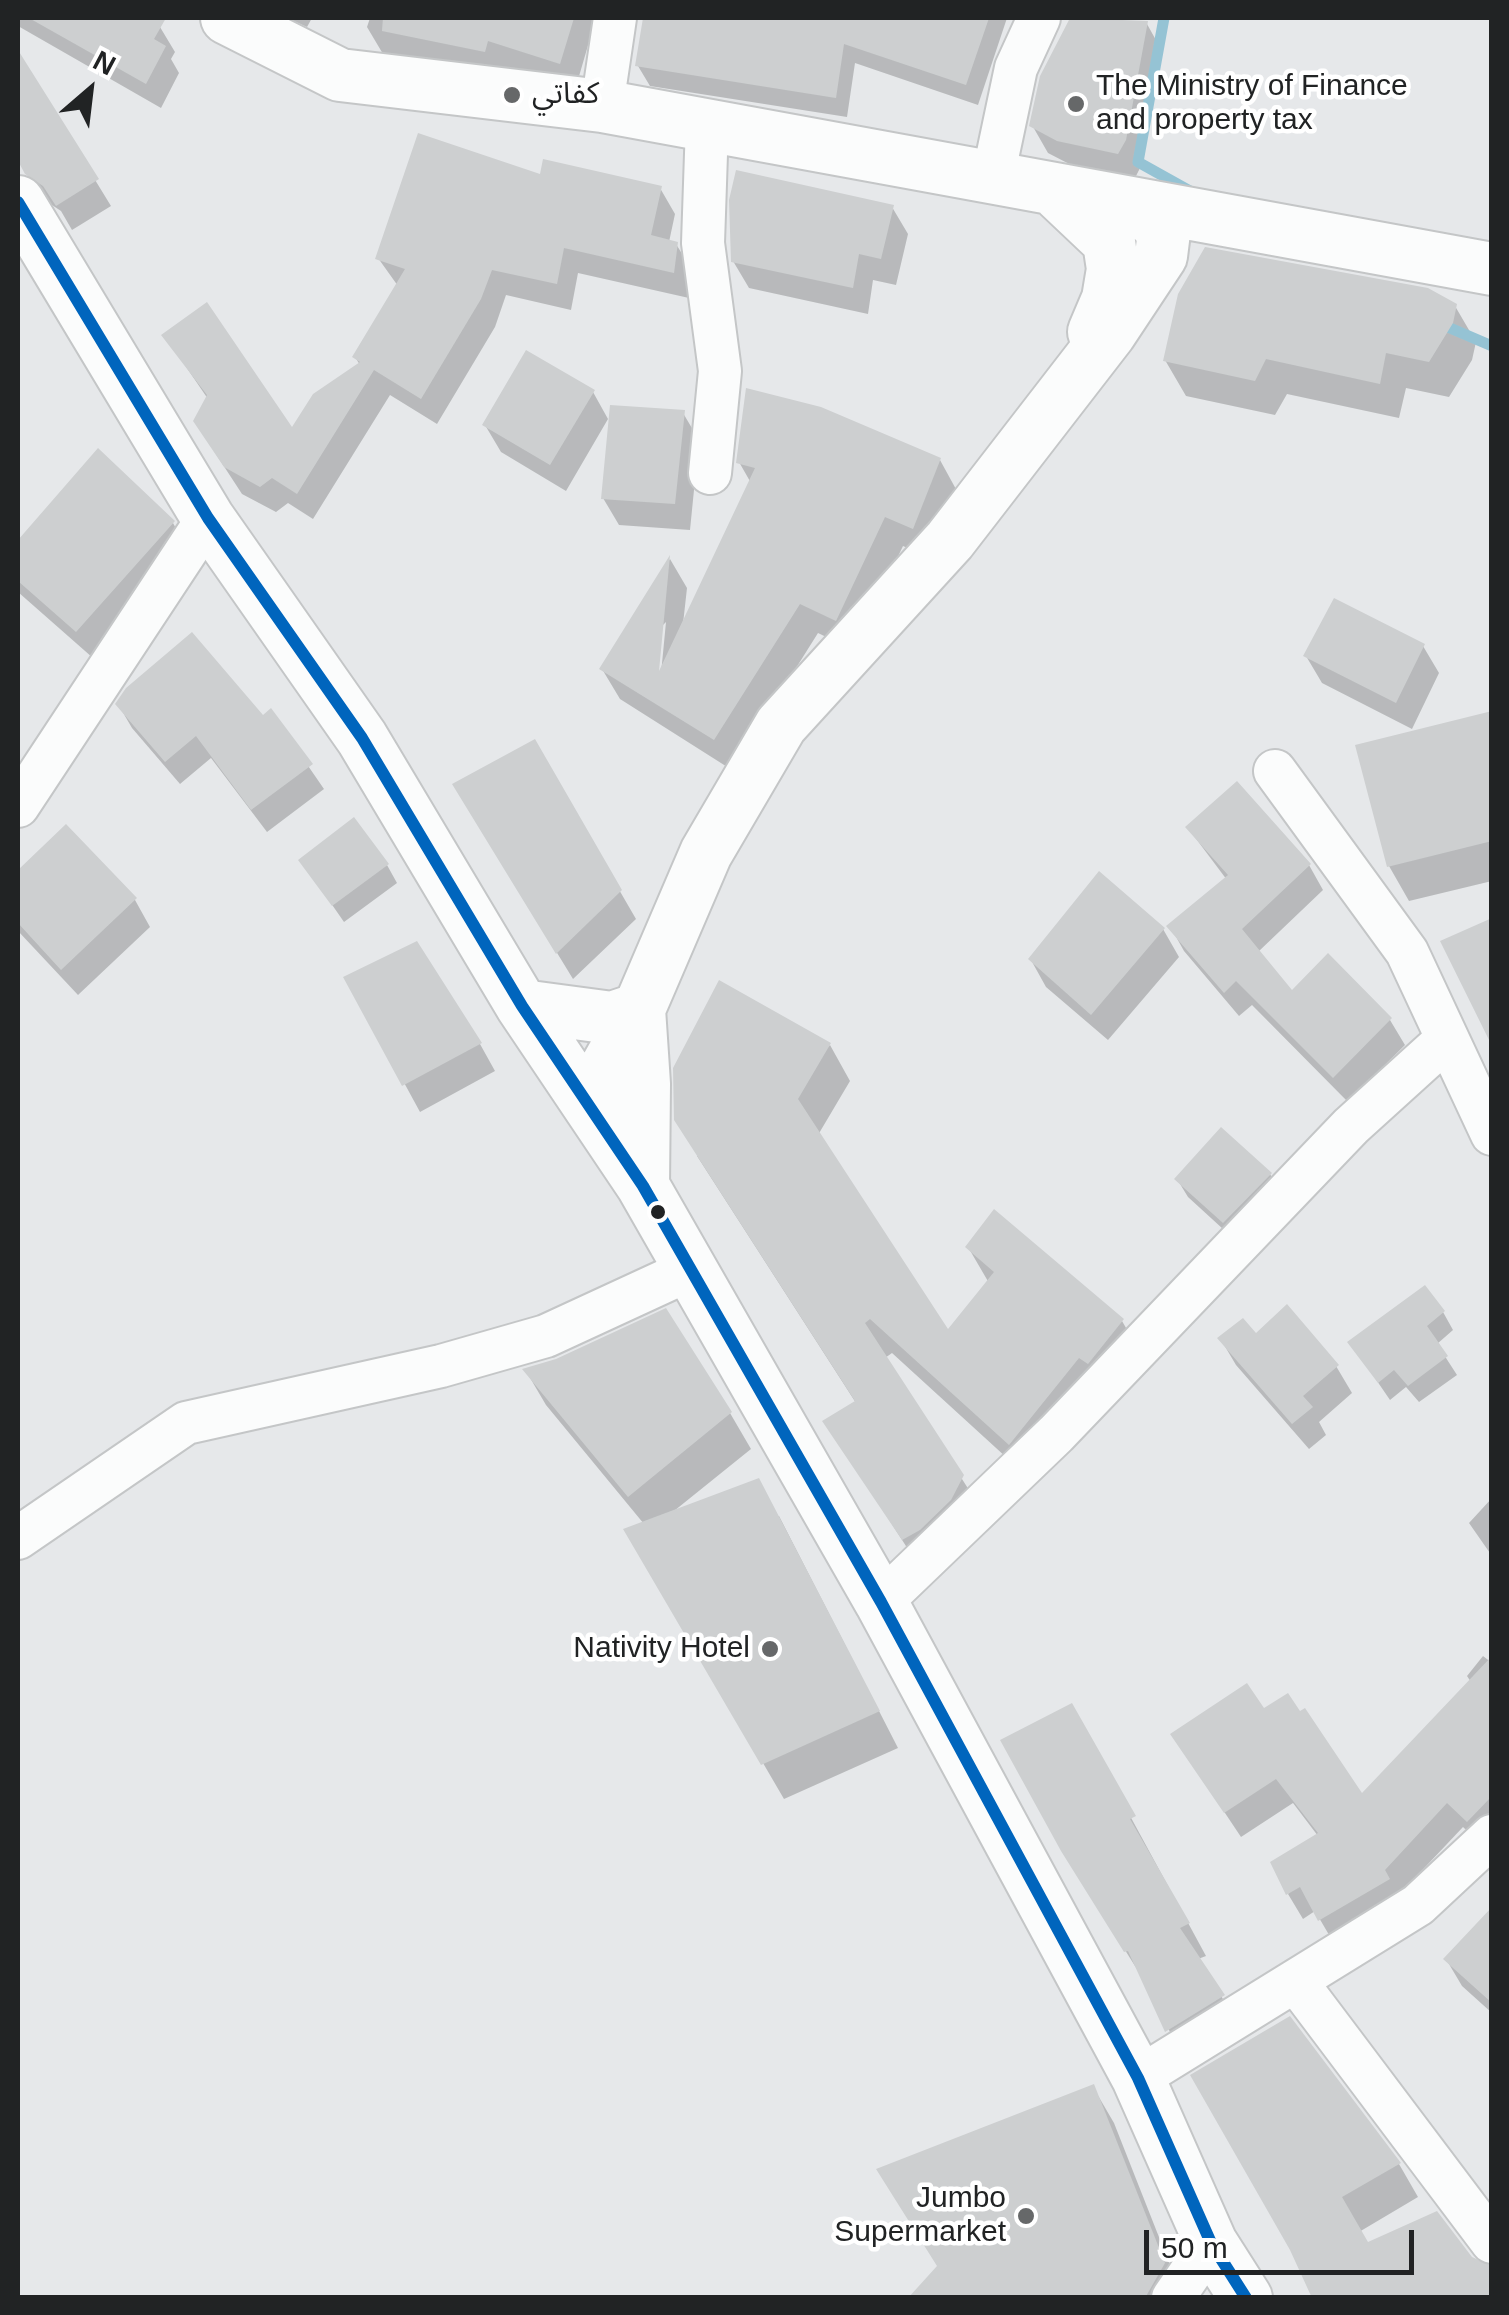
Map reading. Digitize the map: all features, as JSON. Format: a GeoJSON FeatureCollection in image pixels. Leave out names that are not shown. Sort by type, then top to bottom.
{"type":"FeatureCollection","features":[{"type":"Feature","properties":{"kind":"street"},"geometry":{"type":"LineString","coordinates":[[227,18],[340,75],[602,106],[1492,269]]}},
{"type":"Feature","properties":{"kind":"street"},"geometry":{"type":"LineString","coordinates":[[602,106],[615,18]]}},
{"type":"Feature","properties":{"kind":"street"},"geometry":{"type":"LineString","coordinates":[[993,177],[1016,68],[1039,18]]}},
{"type":"Feature","properties":{"kind":"street"},"geometry":{"type":"LineString","coordinates":[[707,124],[703,243],[720,371],[710,473]]}},
{"type":"Feature","properties":{"kind":"street"},"geometry":{"type":"LineString","coordinates":[[1052,189],[1109,242],[1113,269],[1108,299],[1068,383]]}},
{"type":"Feature","properties":{"kind":"street"},"geometry":{"type":"LineString","coordinates":[[18,202],[208,518],[362,738],[522,1006],[588,1085],[689,1270],[881,1602],[1138,2078],[1212,2244],[1246,2298]]}},
{"type":"Feature","properties":{"kind":"street"},"geometry":{"type":"LineString","coordinates":[[588,1085],[639,1009],[706,853],[780,725],[950,540],[1110,333],[1161,256],[1164,232],[1140,206]]}},
{"type":"Feature","properties":{"kind":"street"},"geometry":{"type":"LineString","coordinates":[[1161,256],[1228,222]]}},
{"type":"Feature","properties":{"kind":"street"},"geometry":{"type":"LineString","coordinates":[[18,806],[208,518]]}},
{"type":"Feature","properties":{"kind":"street"},"geometry":{"type":"LineString","coordinates":[[1275,772],[1406,952],[1492,1134]]}},
{"type":"Feature","properties":{"kind":"street"},"geometry":{"type":"LineString","coordinates":[[522,1006],[612,1018],[639,1009]]}},
{"type":"Feature","properties":{"kind":"street"},"geometry":{"type":"LineString","coordinates":[[639,1009],[644,1084],[643,1186]]}},
{"type":"Feature","properties":{"kind":"street"},"geometry":{"type":"LineString","coordinates":[[881,1602],[1056,1434],[1351,1126],[1448,1039]]}},
{"type":"Feature","properties":{"kind":"street"},"geometry":{"type":"LineString","coordinates":[[18,1538],[186,1423],[441,1366],[546,1336],[689,1270]]}},
{"type":"Feature","properties":{"kind":"street"},"geometry":{"type":"LineString","coordinates":[[1138,2078],[1418,1906],[1492,1836]]}},
{"type":"Feature","properties":{"kind":"street"},"geometry":{"type":"LineString","coordinates":[[1297,1983],[1492,2242]]}},
{"type":"Feature","properties":{"kind":"street"},"geometry":{"type":"LineString","coordinates":[[1173,2298],[1212,2244]]}},
{"type":"Feature","properties":{"kind":"building"},"geometry":{"type":"Polygon","coordinates":[[[29,18],[166,18],[154,39],[166,46],[146,84],[29,18]]]}},
{"type":"Feature","properties":{"kind":"building"},"geometry":{"type":"Polygon","coordinates":[[[383,18],[574,18],[560,64],[488,41],[485,52],[382,31],[383,18]]]}},
{"type":"Feature","properties":{"kind":"building"},"geometry":{"type":"Polygon","coordinates":[[[643,18],[989,18],[966,85],[844,44],[836,98],[635,66],[643,18]]]}},
{"type":"Feature","properties":{"kind":"building"},"geometry":{"type":"Polygon","coordinates":[[[1070,18],[1148,21],[1126,140],[1118,154],[1057,141],[1029,126],[1040,76],[1070,18]]]}},
{"type":"Feature","properties":{"kind":"building"},"geometry":{"type":"Polygon","coordinates":[[[18,50],[99,179],[56,206],[43,186],[25,174],[18,161],[18,50]]]}},
{"type":"Feature","properties":{"kind":"building"},"geometry":{"type":"Polygon","coordinates":[[[418,133],[540,174],[543,159],[662,186],[651,235],[678,242],[674,273],[564,248],[557,284],[492,270],[481,299],[421,399],[374,370],[297,494],[272,478],[260,487],[224,467],[193,421],[207,395],[161,335],[207,302],[292,427],[313,394],[360,362],[352,357],[405,269],[375,259],[418,133]]]}},
{"type":"Feature","properties":{"kind":"building"},"geometry":{"type":"Polygon","coordinates":[[[736,170],[894,205],[881,259],[859,254],[853,288],[731,262],[729,200],[736,170]]]}},
{"type":"Feature","properties":{"kind":"building"},"geometry":{"type":"Polygon","coordinates":[[[1205,247],[1428,288],[1457,304],[1453,323],[1429,362],[1386,353],[1380,384],[1266,359],[1255,381],[1163,361],[1178,294],[1205,247]]]}},
{"type":"Feature","properties":{"kind":"building"},"geometry":{"type":"Polygon","coordinates":[[[526,350],[595,390],[550,465],[482,425],[526,350]]]}},
{"type":"Feature","properties":{"kind":"building"},"geometry":{"type":"Polygon","coordinates":[[[746,388],[821,407],[941,458],[913,529],[885,517],[836,621],[800,604],[714,740],[599,669],[670,555],[659,671],[755,468],[736,463],[746,388]]]}},
{"type":"Feature","properties":{"kind":"building"},"geometry":{"type":"Polygon","coordinates":[[[610,405],[685,410],[675,504],[601,499],[610,405]]]}},
{"type":"Feature","properties":{"kind":"building"},"geometry":{"type":"Polygon","coordinates":[[[98,448],[175,521],[76,632],[18,581],[18,540],[98,448]]]}},
{"type":"Feature","properties":{"kind":"building"},"geometry":{"type":"Polygon","coordinates":[[[1334,598],[1425,644],[1396,703],[1303,656],[1334,598]]]}},
{"type":"Feature","properties":{"kind":"building"},"geometry":{"type":"Polygon","coordinates":[[[192,632],[263,715],[271,708],[313,764],[251,810],[196,736],[165,762],[115,704],[126,688],[192,632]]]}},
{"type":"Feature","properties":{"kind":"building"},"geometry":{"type":"Polygon","coordinates":[[[1492,711],[1492,841],[1387,867],[1355,745],[1492,711]]]}},
{"type":"Feature","properties":{"kind":"building"},"geometry":{"type":"Polygon","coordinates":[[[535,739],[622,890],[556,954],[452,784],[535,739]]]}},
{"type":"Feature","properties":{"kind":"building"},"geometry":{"type":"Polygon","coordinates":[[[1237,781],[1311,864],[1242,929],[1292,990],[1328,953],[1392,1018],[1333,1078],[1236,981],[1224,993],[1166,926],[1228,875],[1185,827],[1237,781]]]}},
{"type":"Feature","properties":{"kind":"building"},"geometry":{"type":"Polygon","coordinates":[[[354,817],[389,864],[332,906],[298,860],[354,817]]]}},
{"type":"Feature","properties":{"kind":"building"},"geometry":{"type":"Polygon","coordinates":[[[66,824],[137,898],[61,970],[18,923],[18,870],[66,824]]]}},
{"type":"Feature","properties":{"kind":"building"},"geometry":{"type":"Polygon","coordinates":[[[1099,871],[1165,928],[1091,1015],[1028,959],[1099,871]]]}},
{"type":"Feature","properties":{"kind":"building"},"geometry":{"type":"Polygon","coordinates":[[[1492,918],[1492,1046],[1440,941],[1492,918]]]}},
{"type":"Feature","properties":{"kind":"building"},"geometry":{"type":"Polygon","coordinates":[[[417,941],[482,1043],[402,1086],[343,977],[417,941]]]}},
{"type":"Feature","properties":{"kind":"building"},"geometry":{"type":"Polygon","coordinates":[[[719,980],[831,1043],[798,1099],[948,1329],[994,1272],[965,1247],[994,1209],[1124,1319],[1088,1364],[1079,1358],[1009,1445],[870,1319],[865,1323],[964,1475],[951,1500],[920,1530],[902,1540],[822,1421],[855,1401],[674,1120],[673,1068],[719,980]]]}},
{"type":"Feature","properties":{"kind":"building"},"geometry":{"type":"Polygon","coordinates":[[[1221,1127],[1272,1173],[1223,1223],[1174,1179],[1221,1127]]]}},
{"type":"Feature","properties":{"kind":"building"},"geometry":{"type":"Polygon","coordinates":[[[1425,1285],[1445,1311],[1427,1326],[1448,1356],[1408,1386],[1394,1370],[1378,1383],[1347,1342],[1425,1285]]]}},
{"type":"Feature","properties":{"kind":"building"},"geometry":{"type":"Polygon","coordinates":[[[1287,1304],[1339,1365],[1303,1396],[1313,1407],[1292,1424],[1217,1338],[1243,1318],[1256,1333],[1287,1304]]]}},
{"type":"Feature","properties":{"kind":"building"},"geometry":{"type":"Polygon","coordinates":[[[666,1308],[732,1412],[628,1497],[522,1369],[556,1359],[666,1308]]]}},
{"type":"Feature","properties":{"kind":"building","name":"Nativity Hotel"},"geometry":{"type":"Polygon","coordinates":[[[759,1478],[880,1711],[761,1765],[623,1529],[759,1478]]]}},
{"type":"Feature","properties":{"kind":"building"},"geometry":{"type":"Polygon","coordinates":[[[1492,1656],[1492,1796],[1467,1822],[1447,1803],[1385,1870],[1390,1879],[1318,1921],[1300,1887],[1286,1895],[1270,1862],[1318,1833],[1276,1779],[1224,1813],[1170,1734],[1247,1683],[1264,1708],[1288,1693],[1300,1711],[1305,1708],[1362,1793],[1492,1656]]]}},
{"type":"Feature","properties":{"kind":"building"},"geometry":{"type":"Polygon","coordinates":[[[1072,1703],[1136,1816],[1130,1819],[1190,1923],[1180,1928],[1225,1995],[1165,2032],[1128,1951],[1124,1952],[1061,1851],[1000,1740],[1072,1703]]]}},
{"type":"Feature","properties":{"kind":"building"},"geometry":{"type":"Polygon","coordinates":[[[1492,1907],[1492,2003],[1443,1959],[1492,1907]]]}},
{"type":"Feature","properties":{"kind":"building"},"geometry":{"type":"Polygon","coordinates":[[[1290,2016],[1401,2163],[1342,2197],[1368,2242],[1437,2211],[1472,2257],[1492,2266],[1492,2298],[1312,2298],[1290,2250],[1190,2075],[1290,2016]]]}},
{"type":"Feature","properties":{"kind":"building","name":"Jumbo Supermarket"},"geometry":{"type":"Polygon","coordinates":[[[1094,2084],[1165,2263],[1145,2298],[908,2298],[937,2266],[876,2169],[1094,2084]]]}},
{"type":"Feature","properties":{"kind":"waterway"},"geometry":{"type":"LineString","coordinates":[[1164,18],[1138,162],[1190,191]]}},
{"type":"Feature","properties":{"kind":"waterway"},"geometry":{"type":"LineString","coordinates":[[1436,322],[1492,346]]}},
{"type":"Feature","properties":{"kind":"transit line"},"geometry":{"type":"LineString","coordinates":[[18,202],[208,518],[362,738],[522,1006],[643,1186],[881,1602],[1138,2078],[1211,2243],[1246,2298]]}},
{"type":"Feature","properties":{"kind":"place","name":"كفاتي"},"geometry":{"type":"Point","coordinates":[512,95]}},
{"type":"Feature","properties":{"kind":"place","name":"The Ministry of Finance and property tax"},"geometry":{"type":"Point","coordinates":[1076,104]}},
{"type":"Feature","properties":{"kind":"place","name":"Nativity Hotel"},"geometry":{"type":"Point","coordinates":[770,1649]}},
{"type":"Feature","properties":{"kind":"place","name":"Jumbo Supermarket"},"geometry":{"type":"Point","coordinates":[1026,2216]}}]}
